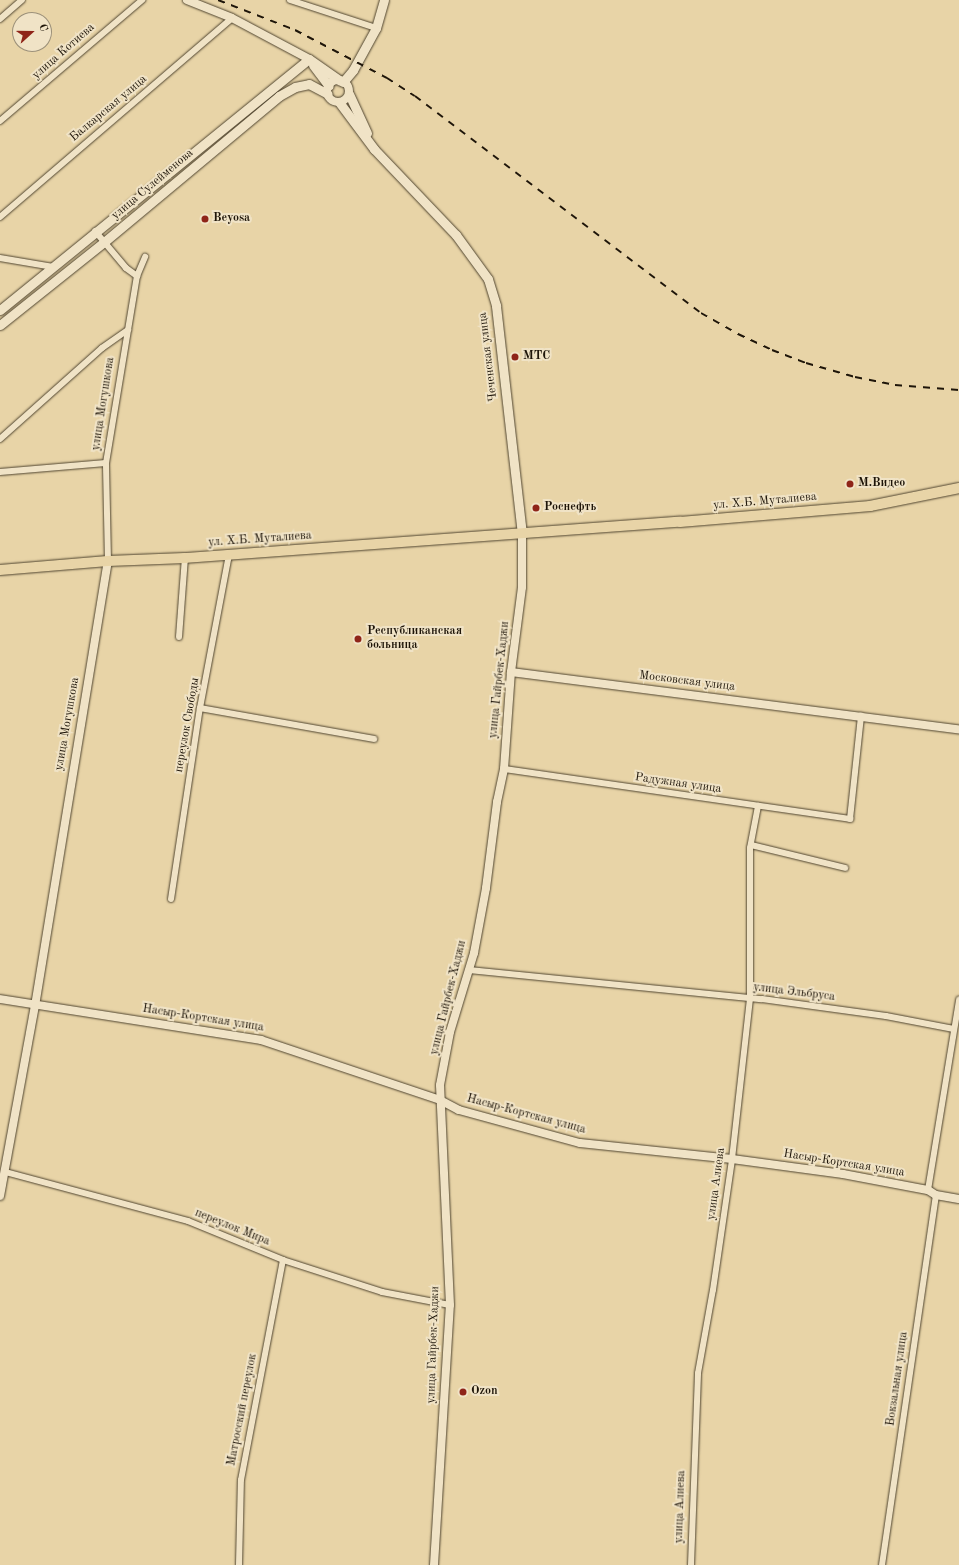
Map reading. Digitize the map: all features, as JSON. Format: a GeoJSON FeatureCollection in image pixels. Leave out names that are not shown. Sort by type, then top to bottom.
{"type":"FeatureCollection","features":[{"type":"Feature","properties":{"kind":"main road"},"geometry":{"type":"LineString","coordinates":[[308,59],[342,81],[353,70],[376,28],[384,0]]}},
{"type":"Feature","properties":{"kind":"main road"},"geometry":{"type":"LineString","coordinates":[[308,59],[328,90]]}},
{"type":"Feature","properties":{"kind":"main road","name":"улица Сулейменова"},"geometry":{"type":"LineString","coordinates":[[0,310],[308,59]]}},
{"type":"Feature","properties":{"kind":"main road"},"geometry":{"type":"LineString","coordinates":[[353,70],[349,92],[374,149]]}},
{"type":"Feature","properties":{"kind":"main road","name":"улица Сулейменова"},"geometry":{"type":"LineString","coordinates":[[0,325],[104,242],[279,96],[295,87],[309,84],[328,90]]}},
{"type":"Feature","properties":{"kind":"main road"},"geometry":{"type":"LineString","coordinates":[[339,102],[374,149]]}},
{"type":"Feature","properties":{"kind":"main road","name":"Чеченская улица"},"geometry":{"type":"LineString","coordinates":[[374,149],[456,235],[488,279],[496,306],[522,534]]}},
{"type":"Feature","properties":{"kind":"main road","name":"ул. Х.Б. Муталиева"},"geometry":{"type":"LineString","coordinates":[[0,570],[108,561],[185,558],[573,531],[870,506],[959,488]]}},
{"type":"Feature","properties":{"kind":"street"},"geometry":{"type":"LineString","coordinates":[[0,19],[22,0]]}},
{"type":"Feature","properties":{"kind":"street","name":"улица Котиева"},"geometry":{"type":"LineString","coordinates":[[0,121],[142,0]]}},
{"type":"Feature","properties":{"kind":"street"},"geometry":{"type":"LineString","coordinates":[[187,0],[232,18],[308,59]]}},
{"type":"Feature","properties":{"kind":"street"},"geometry":{"type":"LineString","coordinates":[[290,0],[376,28]]}},
{"type":"Feature","properties":{"kind":"street","name":"Балкарская улица"},"geometry":{"type":"LineString","coordinates":[[0,217],[232,18]]}},
{"type":"Feature","properties":{"kind":"street"},"geometry":{"type":"LineString","coordinates":[[342,81],[349,92],[346,99],[339,102],[332,100],[328,90],[334,82],[342,81]]}},
{"type":"Feature","properties":{"kind":"street"},"geometry":{"type":"LineString","coordinates":[[96,231],[126,268],[136,276]]}},
{"type":"Feature","properties":{"kind":"street","name":"улица Могушкова"},"geometry":{"type":"LineString","coordinates":[[0,1196],[6,1172],[35,1006],[108,561],[106,463],[136,276],[145,257]]}},
{"type":"Feature","properties":{"kind":"street"},"geometry":{"type":"LineString","coordinates":[[0,258],[53,267]]}},
{"type":"Feature","properties":{"kind":"street"},"geometry":{"type":"LineString","coordinates":[[0,439],[102,348],[128,330]]}},
{"type":"Feature","properties":{"kind":"street"},"geometry":{"type":"LineString","coordinates":[[0,472],[106,463]]}},
{"type":"Feature","properties":{"kind":"street","name":"улица Гайрбек-Хаджи"},"geometry":{"type":"LineString","coordinates":[[434,1565],[450,1305],[440,1085],[450,1032],[469,970],[486,888],[497,802],[504,769],[511,672],[522,587],[522,534]]}},
{"type":"Feature","properties":{"kind":"street","name":"переулок Свободы"},"geometry":{"type":"LineString","coordinates":[[171,899],[200,708],[229,555]]}},
{"type":"Feature","properties":{"kind":"street"},"geometry":{"type":"LineString","coordinates":[[179,637],[185,558]]}},
{"type":"Feature","properties":{"kind":"street","name":"Московская улица"},"geometry":{"type":"LineString","coordinates":[[511,672],[959,729]]}},
{"type":"Feature","properties":{"kind":"street"},"geometry":{"type":"LineString","coordinates":[[200,708],[374,739]]}},
{"type":"Feature","properties":{"kind":"street","name":"Радужная улица"},"geometry":{"type":"LineString","coordinates":[[504,769],[850,819],[861,716]]}},
{"type":"Feature","properties":{"kind":"street","name":"улица Алиева"},"geometry":{"type":"LineString","coordinates":[[691,1565],[698,1373],[713,1290],[732,1159],[750,999],[751,845],[758,806]]}},
{"type":"Feature","properties":{"kind":"street"},"geometry":{"type":"LineString","coordinates":[[751,845],[845,868]]}},
{"type":"Feature","properties":{"kind":"street","name":"улица Эльбруса"},"geometry":{"type":"LineString","coordinates":[[469,970],[762,999],[886,1016],[954,1029]]}},
{"type":"Feature","properties":{"kind":"street","name":"Насыр-Кортская улица"},"geometry":{"type":"LineString","coordinates":[[0,999],[35,1006],[261,1040],[440,1100],[460,1110],[580,1143],[732,1159],[843,1174],[928,1190],[936,1195],[959,1199]]}},
{"type":"Feature","properties":{"kind":"street"},"geometry":{"type":"LineString","coordinates":[[928,1190],[959,1000]]}},
{"type":"Feature","properties":{"kind":"street","name":"переулок Мира"},"geometry":{"type":"LineString","coordinates":[[6,1172],[188,1221],[283,1260],[382,1292],[450,1305]]}},
{"type":"Feature","properties":{"kind":"street","name":"Вокзальная улица"},"geometry":{"type":"LineString","coordinates":[[882,1565],[936,1195]]}},
{"type":"Feature","properties":{"kind":"street","name":"Матросский переулок"},"geometry":{"type":"LineString","coordinates":[[239,1565],[241,1480],[283,1260]]}},
{"type":"Feature","properties":{"kind":"railway"},"geometry":{"type":"LineString","coordinates":[[218,0],[295,30],[387,78],[415,96],[701,313],[738,334],[772,350],[806,363],[855,377],[895,385],[959,390]]}},
{"type":"Feature","properties":{"kind":"place","name":"Beyosa"},"geometry":{"type":"Point","coordinates":[205,219]}},
{"type":"Feature","properties":{"kind":"place","name":"МТС"},"geometry":{"type":"Point","coordinates":[515,357]}},
{"type":"Feature","properties":{"kind":"place","name":"М.Видео"},"geometry":{"type":"Point","coordinates":[850,484]}},
{"type":"Feature","properties":{"kind":"place","name":"Роснефть"},"geometry":{"type":"Point","coordinates":[536,508]}},
{"type":"Feature","properties":{"kind":"place","name":"Республиканская больница"},"geometry":{"type":"Point","coordinates":[358,639]}},
{"type":"Feature","properties":{"kind":"place","name":"Ozon"},"geometry":{"type":"Point","coordinates":[463,1392]}}]}
